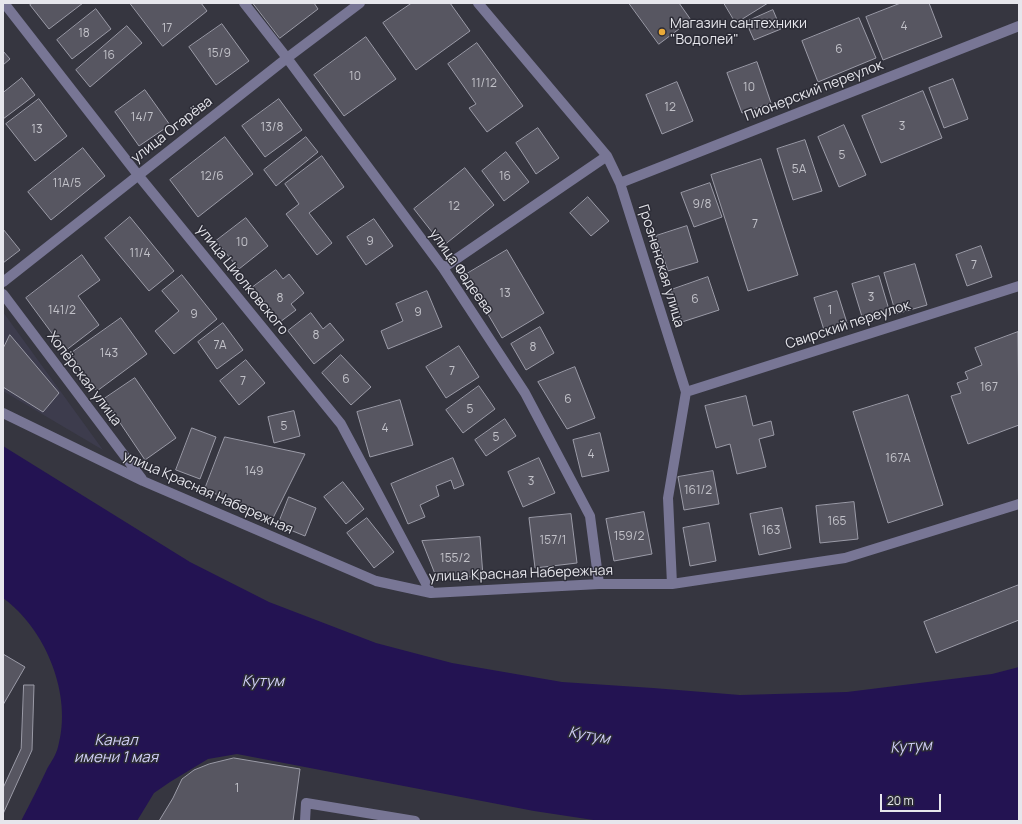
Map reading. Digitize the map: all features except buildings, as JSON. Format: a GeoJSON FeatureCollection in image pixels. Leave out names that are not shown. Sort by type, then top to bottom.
{"type":"FeatureCollection","features":[{"type":"Feature","properties":{"kind":"street","name":"улица Циолковского"},"geometry":{"type":"LineString","coordinates":[[4,3],[138,175],[340,424],[431,593]]}},
{"type":"Feature","properties":{"kind":"street","name":"улица Фадеева"},"geometry":{"type":"LineString","coordinates":[[244,3],[287,58],[443,268],[525,393],[590,516],[599,584]]}},
{"type":"Feature","properties":{"kind":"street","name":"улица Огарёва"},"geometry":{"type":"LineString","coordinates":[[3,282],[287,58],[360,3]]}},
{"type":"Feature","properties":{"kind":"street","name":"Грозненская улица"},"geometry":{"type":"LineString","coordinates":[[478,3],[607,156],[620,183],[686,392],[668,498],[672,584]]}},
{"type":"Feature","properties":{"kind":"street","name":"Пионерский переулок"},"geometry":{"type":"LineString","coordinates":[[620,183],[1019,26]]}},
{"type":"Feature","properties":{"kind":"street"},"geometry":{"type":"LineString","coordinates":[[443,268],[607,156]]}},
{"type":"Feature","properties":{"kind":"street","name":"Свирский переулок"},"geometry":{"type":"LineString","coordinates":[[686,392],[1019,286]]}},
{"type":"Feature","properties":{"kind":"street","name":"Хопёрская улица"},"geometry":{"type":"LineString","coordinates":[[3,294],[143,481]]}},
{"type":"Feature","properties":{"kind":"street","name":"улица Красная Набережная"},"geometry":{"type":"LineString","coordinates":[[3,413],[143,481],[376,581],[431,593],[599,584],[672,584],[845,558],[1019,504]]}},
{"type":"Feature","properties":{"kind":"street"},"geometry":{"type":"LineString","coordinates":[[305,821],[306,803],[415,821]]}},
{"type":"Feature","properties":{"kind":"shaded area"},"geometry":{"type":"Polygon","coordinates":[[[3,312],[103,450],[3,391],[3,312]]]}},
{"type":"Feature","properties":{"kind":"water","name":"Кутум"},"geometry":{"type":"Polygon","coordinates":[[[3,446],[190,562],[269,602],[376,643],[452,663],[562,682],[740,695],[847,692],[992,674],[1019,667],[1019,821],[600,821],[534,811],[237,754],[208,759],[170,782],[154,793],[137,821],[21,821],[55,756],[62,727],[62,707],[59,686],[43,645],[32,627],[18,611],[3,598],[3,446]]]}},
{"type":"Feature","properties":{"kind":"place","name":"Магазин сантехники \"Водолей\""},"geometry":{"type":"Point","coordinates":[662,32]}},
{"type":"Feature","properties":{"kind":"water label","name":"Канал имени 1 мая"},"geometry":{"type":"Point","coordinates":[116,750]}}]}
